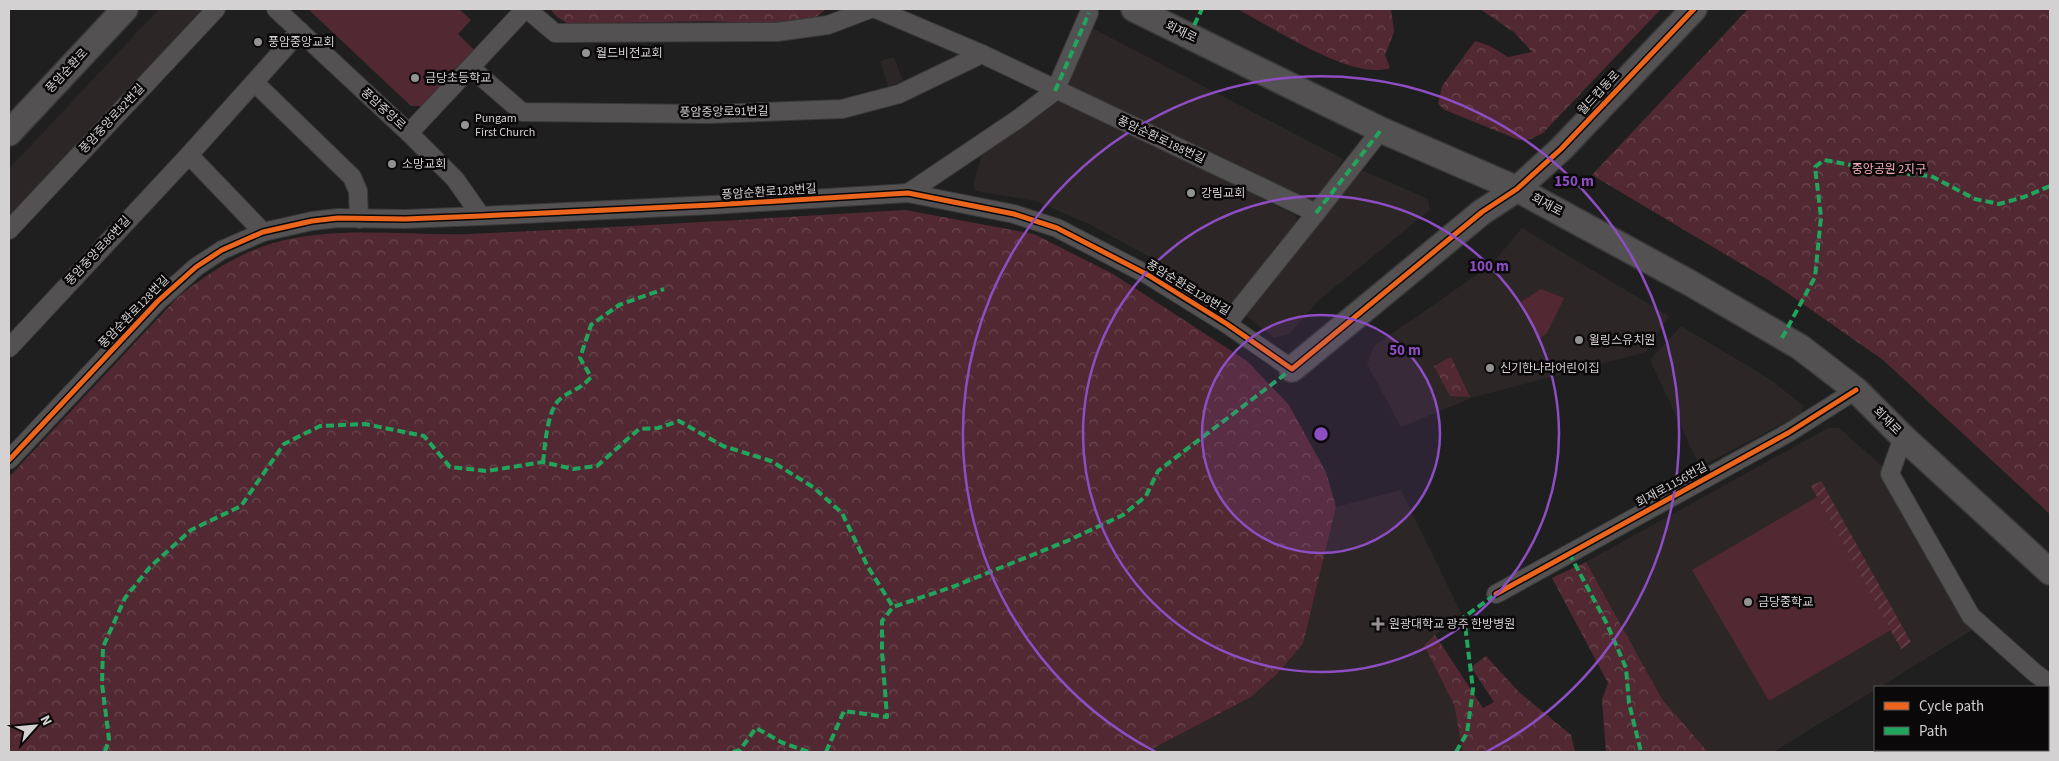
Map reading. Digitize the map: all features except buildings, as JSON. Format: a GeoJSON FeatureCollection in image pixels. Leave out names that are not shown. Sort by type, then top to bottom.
{"type":"FeatureCollection","features":[{"type":"Feature","properties":{"kind":"main road","name":"풍암순환로"},"geometry":{"type":"LineString","coordinates":[[9,133],[126,9]]}},
{"type":"Feature","properties":{"kind":"main road","name":"회재로"},"geometry":{"type":"LineString","coordinates":[[1134,9],[1381,130],[1517,189],[1690,283],[1800,347],[1856,390],[1903,438],[2050,572]]}},
{"type":"Feature","properties":{"kind":"main road","name":"월드컵동로"},"geometry":{"type":"LineString","coordinates":[[1517,189],[1561,148],[1694,9]]}},
{"type":"Feature","properties":{"kind":"main road","name":"풍암순환로128번길"},"geometry":{"type":"LineString","coordinates":[[1292,368],[1482,212],[1517,189]]}},
{"type":"Feature","properties":{"kind":"street","name":"풍암중앙로82번길"},"geometry":{"type":"LineString","coordinates":[[9,230],[216,9]]}},
{"type":"Feature","properties":{"kind":"street","name":"풍암중앙로"},"geometry":{"type":"LineString","coordinates":[[276,9],[409,133],[455,179],[481,216]]}},
{"type":"Feature","properties":{"kind":"street"},"geometry":{"type":"LineString","coordinates":[[409,133],[526,9],[555,33],[599,34],[777,32],[828,26],[870,9]]}},
{"type":"Feature","properties":{"kind":"street","name":"풍암순환로188번길"},"geometry":{"type":"LineString","coordinates":[[876,9],[982,54],[1056,91],[1316,212]]}},
{"type":"Feature","properties":{"kind":"street"},"geometry":{"type":"LineString","coordinates":[[908,193],[1056,91],[1089,13]]}},
{"type":"Feature","properties":{"kind":"street","name":"풍암중앙로86번길"},"geometry":{"type":"LineString","coordinates":[[9,348],[189,155],[300,32]]}},
{"type":"Feature","properties":{"kind":"street","name":"풍암중앙로91번길"},"geometry":{"type":"LineString","coordinates":[[471,68],[522,112],[718,114],[842,108],[899,94],[982,54]]}},
{"type":"Feature","properties":{"kind":"street"},"geometry":{"type":"LineString","coordinates":[[255,83],[352,177],[358,191],[359,219]]}},
{"type":"Feature","properties":{"kind":"street"},"geometry":{"type":"LineString","coordinates":[[1226,324],[1381,130]]}},
{"type":"Feature","properties":{"kind":"street"},"geometry":{"type":"LineString","coordinates":[[189,155],[263,232]]}},
{"type":"Feature","properties":{"kind":"street","name":"풍암순환로128번길"},"geometry":{"type":"LineString","coordinates":[[9,460],[176,283],[222,250],[263,232],[312,221],[481,216],[908,193],[1014,214],[1057,228],[1148,275],[1292,368]]}},
{"type":"Feature","properties":{"kind":"street","name":"회재로1156번길"},"geometry":{"type":"LineString","coordinates":[[1496,594],[1788,433],[1856,390]]}},
{"type":"Feature","properties":{"kind":"street","name":"회재로"},"geometry":{"type":"LineString","coordinates":[[1903,438],[1890,474],[1971,616],[2034,673],[2050,684]]}},
{"type":"Feature","properties":{"kind":"shaded area"},"geometry":{"type":"Polygon","coordinates":[[[159,9],[204,9],[9,218],[9,169],[159,9]]]}},
{"type":"Feature","properties":{"kind":"shaded area"},"geometry":{"type":"Polygon","coordinates":[[[1092,28],[1343,159],[1315,204],[1066,84],[1092,28]]]}},
{"type":"Feature","properties":{"kind":"shaded area"},"geometry":{"type":"Polygon","coordinates":[[[894,57],[903,81],[888,86],[880,61],[894,57]]]}},
{"type":"Feature","properties":{"kind":"shaded area"},"geometry":{"type":"Polygon","coordinates":[[[1059,101],[1067,101],[1296,216],[1297,221],[1230,309],[1152,258],[1089,224],[1035,201],[976,191],[973,186],[982,153],[1019,130],[1059,101]]]}},
{"type":"Feature","properties":{"kind":"shaded area"},"geometry":{"type":"Polygon","coordinates":[[[1362,170],[1428,199],[1430,210],[1318,301],[1289,334],[1274,338],[1247,316],[1248,307],[1362,170]]]}},
{"type":"Feature","properties":{"kind":"shaded area"},"geometry":{"type":"Polygon","coordinates":[[[1522,228],[1669,316],[1646,352],[1474,397],[1401,427],[1367,364],[1374,346],[1491,265],[1522,228]]]}},
{"type":"Feature","properties":{"kind":"shaded area"},"geometry":{"type":"Polygon","coordinates":[[[1681,326],[1768,378],[1804,406],[1801,414],[1700,467],[1650,360],[1681,326]]]}},
{"type":"Feature","properties":{"kind":"shaded area","name":"금당중학교"},"geometry":{"type":"Polygon","coordinates":[[[1828,428],[1839,428],[1883,467],[1880,473],[1972,630],[1882,686],[1874,686],[1874,691],[1773,752],[1708,752],[1662,699],[1586,562],[1828,428]]]}},
{"type":"Feature","properties":{"kind":"shaded area","name":"원광대학교 광주 한방병원"},"geometry":{"type":"Polygon","coordinates":[[[1401,490],[1461,613],[1424,645],[1454,705],[1463,752],[1146,752],[1251,697],[1276,675],[1303,644],[1336,507],[1401,490]]]}},
{"type":"Feature","properties":{"kind":"green space","name":"금당초등학교"},"geometry":{"type":"Polygon","coordinates":[[[308,9],[459,9],[471,20],[458,34],[474,50],[421,106],[411,106],[308,9]]]}},
{"type":"Feature","properties":{"kind":"green space"},"geometry":{"type":"Polygon","coordinates":[[[550,9],[826,9],[815,18],[775,24],[707,21],[569,24],[557,17],[550,9]]]}},
{"type":"Feature","properties":{"kind":"green space"},"geometry":{"type":"Polygon","coordinates":[[[1237,9],[1391,9],[1394,32],[1385,55],[1390,68],[1374,70],[1355,67],[1334,60],[1237,9]]]}},
{"type":"Feature","properties":{"kind":"green space"},"geometry":{"type":"Polygon","coordinates":[[[1480,9],[1661,9],[1543,133],[1531,139],[1519,140],[1445,110],[1438,104],[1442,86],[1475,41],[1490,46],[1508,57],[1532,52],[1515,33],[1480,9]]]}},
{"type":"Feature","properties":{"kind":"green space","name":"중앙공원 2지구"},"geometry":{"type":"Polygon","coordinates":[[[1748,9],[2050,9],[2050,514],[1883,360],[1770,281],[1592,175],[1748,9]]]}},
{"type":"Feature","properties":{"kind":"green space"},"geometry":{"type":"Polygon","coordinates":[[[905,210],[1034,234],[1113,274],[1247,361],[1289,405],[1326,472],[1336,507],[1303,644],[1276,675],[1251,697],[1146,752],[9,752],[9,477],[177,298],[230,261],[274,243],[312,235],[335,233],[471,234],[905,210]]]}},
{"type":"Feature","properties":{"kind":"green space"},"geometry":{"type":"Polygon","coordinates":[[[1541,289],[1564,298],[1547,333],[1538,340],[1521,302],[1541,289]]]}},
{"type":"Feature","properties":{"kind":"green space"},"geometry":{"type":"Polygon","coordinates":[[[1451,357],[1470,397],[1450,396],[1434,366],[1451,357]]]}},
{"type":"Feature","properties":{"kind":"green space"},"geometry":{"type":"Polygon","coordinates":[[[1821,481],[1911,642],[1901,649],[1811,486],[1821,481]]]}},
{"type":"Feature","properties":{"kind":"green space"},"geometry":{"type":"Polygon","coordinates":[[[1817,497],[1891,630],[1769,701],[1692,570],[1817,497]]]}},
{"type":"Feature","properties":{"kind":"green space"},"geometry":{"type":"Polygon","coordinates":[[[1586,562],[1662,699],[1708,752],[1606,752],[1602,700],[1608,683],[1552,578],[1586,562]]]}},
{"type":"Feature","properties":{"kind":"green space"},"geometry":{"type":"Polygon","coordinates":[[[1435,635],[1483,708],[1494,702],[1471,667],[1486,656],[1519,692],[1571,735],[1575,752],[1463,752],[1454,705],[1424,645],[1435,635]]]}},
{"type":"Feature","properties":{"kind":"marked path"},"geometry":{"type":"LineString","coordinates":[[1189,36],[1202,9]]}},
{"type":"Feature","properties":{"kind":"marked path"},"geometry":{"type":"LineString","coordinates":[[1055,91],[1089,13]]}},
{"type":"Feature","properties":{"kind":"marked path"},"geometry":{"type":"LineString","coordinates":[[1316,213],[1381,130]]}},
{"type":"Feature","properties":{"kind":"marked path"},"geometry":{"type":"LineString","coordinates":[[1782,338],[1815,277],[1821,217],[1815,167],[1824,160],[1894,173],[1931,176],[1975,199],[1999,204],[2024,197],[2050,186]]}},
{"type":"Feature","properties":{"kind":"marked path"},"geometry":{"type":"LineString","coordinates":[[543,462],[547,429],[552,411],[560,399],[583,385],[591,377],[580,358],[591,325],[619,305],[664,289]]}},
{"type":"Feature","properties":{"kind":"marked path"},"geometry":{"type":"LineString","coordinates":[[826,752],[844,711],[887,717],[882,652],[882,621],[893,607],[955,586],[1067,541],[1123,515],[1146,496],[1158,471],[1292,369]]}},
{"type":"Feature","properties":{"kind":"marked path"},"geometry":{"type":"LineString","coordinates":[[105,752],[109,739],[102,684],[103,647],[125,598],[150,567],[191,530],[241,506],[284,444],[320,426],[365,424],[424,436],[450,467],[487,471],[543,462],[573,469],[597,466],[639,429],[658,428],[679,421],[723,446],[771,461],[813,487],[842,513],[868,567],[893,607]]}},
{"type":"Feature","properties":{"kind":"marked path"},"geometry":{"type":"LineString","coordinates":[[1569,553],[1607,624],[1626,668],[1629,703],[1641,752]]}},
{"type":"Feature","properties":{"kind":"marked path"},"geometry":{"type":"LineString","coordinates":[[1456,752],[1467,733],[1473,689],[1464,617],[1496,594]]}},
{"type":"Feature","properties":{"kind":"marked path"},"geometry":{"type":"LineString","coordinates":[[733,752],[740,750],[756,728],[783,743],[809,752]]}},
{"type":"Feature","properties":{"kind":"cycle path"},"geometry":{"type":"LineString","coordinates":[[9,460],[158,301],[196,267],[222,250],[263,232],[312,221],[338,218],[405,219],[481,216],[908,193],[1014,214],[1057,228],[1148,275],[1227,324],[1292,369],[1482,212],[1517,189],[1561,149],[1694,9]]}},
{"type":"Feature","properties":{"kind":"cycle path"},"geometry":{"type":"LineString","coordinates":[[1496,594],[1788,433],[1856,390]]}},
{"type":"Feature","properties":{"kind":"place","name":"풍암중앙교회"},"geometry":{"type":"Point","coordinates":[258,42]}},
{"type":"Feature","properties":{"kind":"place","name":"월드비전교회"},"geometry":{"type":"Point","coordinates":[586,53]}},
{"type":"Feature","properties":{"kind":"place","name":"금당초등학교"},"geometry":{"type":"Point","coordinates":[415,78]}},
{"type":"Feature","properties":{"kind":"place","name":"Pungam First Church"},"geometry":{"type":"Point","coordinates":[465,125]}},
{"type":"Feature","properties":{"kind":"place","name":"소망교회"},"geometry":{"type":"Point","coordinates":[392,164]}},
{"type":"Feature","properties":{"kind":"place","name":"강림교회"},"geometry":{"type":"Point","coordinates":[1191,193]}},
{"type":"Feature","properties":{"kind":"place","name":"윌링스유치원"},"geometry":{"type":"Point","coordinates":[1579,340]}},
{"type":"Feature","properties":{"kind":"place","name":"신기한나라어린이집"},"geometry":{"type":"Point","coordinates":[1490,368]}},
{"type":"Feature","properties":{"kind":"place","name":"금당중학교"},"geometry":{"type":"Point","coordinates":[1748,602]}},
{"type":"Feature","properties":{"kind":"place","name":"원광대학교 광주 한방병원"},"geometry":{"type":"Point","coordinates":[1378,624]}}]}
